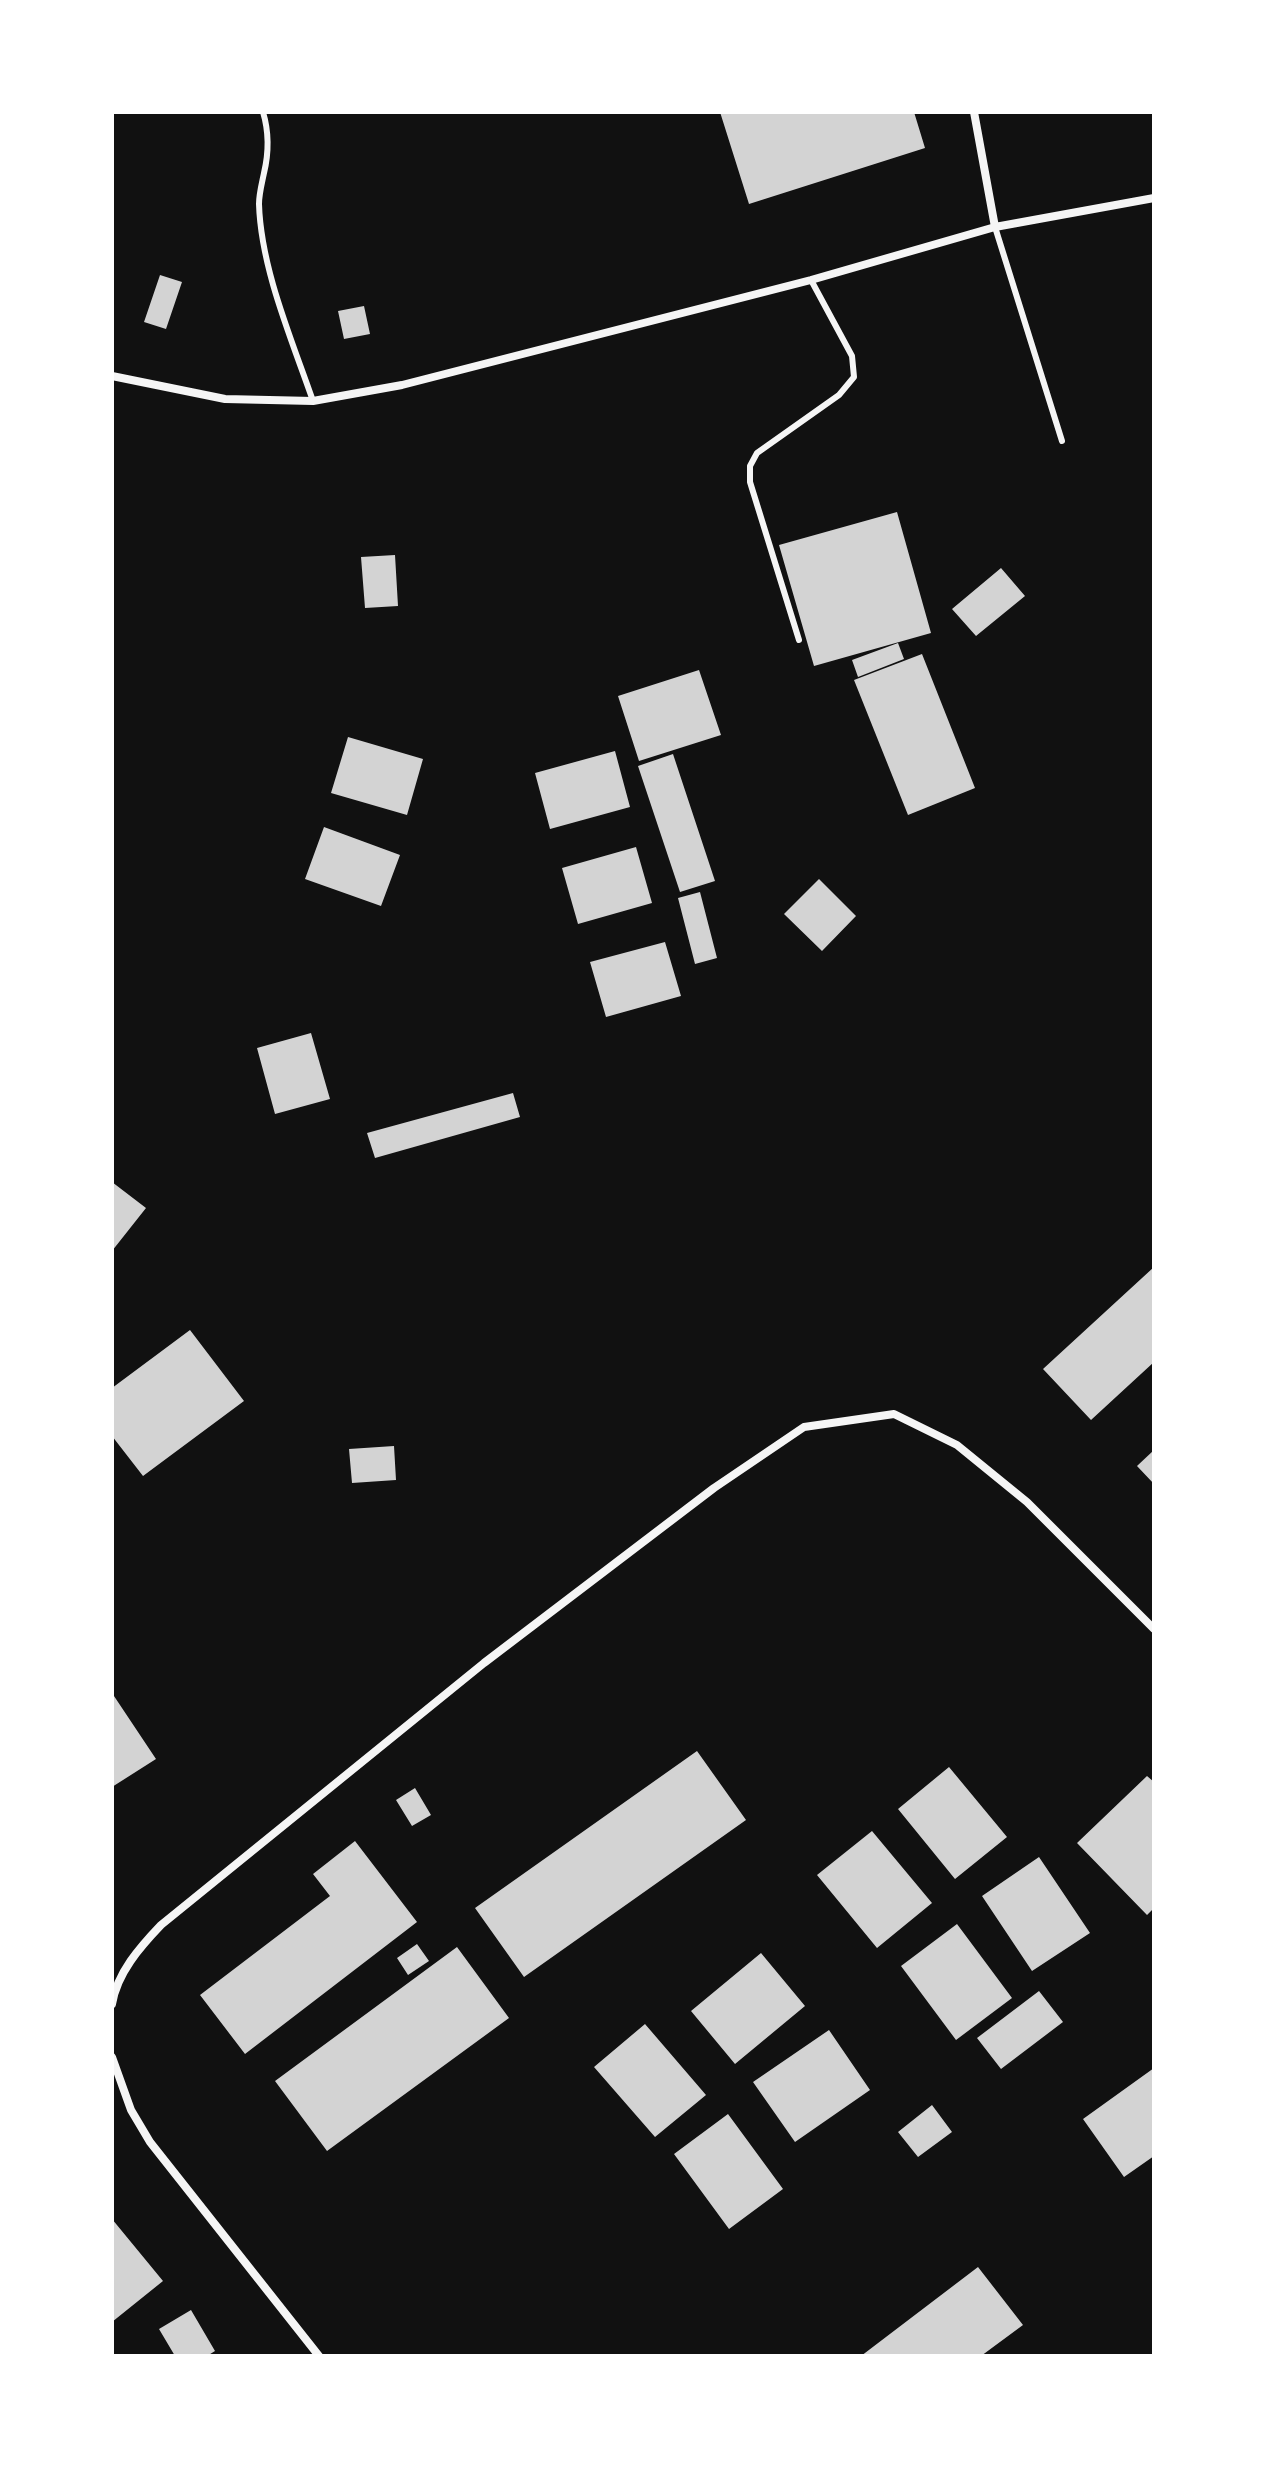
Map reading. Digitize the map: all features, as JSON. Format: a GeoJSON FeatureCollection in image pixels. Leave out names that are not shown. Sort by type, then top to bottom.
{"type":"FeatureCollection","features":[{"type":"Feature","properties":{"kind":"street"},"geometry":{"type":"LineString","coordinates":[[974,112],[995,227]]}},
{"type":"Feature","properties":{"kind":"street"},"geometry":{"type":"LineString","coordinates":[[112,376],[225,399],[313,401],[402,385],[811,280],[995,227],[1154,198]]}},
{"type":"Feature","properties":{"kind":"street"},"geometry":{"type":"LineString","coordinates":[[112,2004],[126,1968],[161,1925],[484,1663],[714,1488],[804,1427],[894,1414],[957,1445],[1027,1502],[1154,1629]]}},
{"type":"Feature","properties":{"kind":"street"},"geometry":{"type":"LineString","coordinates":[[112,2057],[131,2110],[150,2142],[319,2356]]}},
{"type":"Feature","properties":{"kind":"lane"},"geometry":{"type":"LineString","coordinates":[[263,112],[268,156],[259,201],[263,237],[286,324],[313,401]]}},
{"type":"Feature","properties":{"kind":"lane"},"geometry":{"type":"LineString","coordinates":[[995,227],[1062,441]]}},
{"type":"Feature","properties":{"kind":"lane"},"geometry":{"type":"LineString","coordinates":[[799,640],[750,482],[750,466],[757,453],[839,395],[854,377],[852,356],[811,280]]}},
{"type":"Feature","properties":{"kind":"building"},"geometry":{"type":"Polygon","coordinates":[[[720,112],[914,112],[925,148],[749,204],[720,112]]]}},
{"type":"Feature","properties":{"kind":"building"},"geometry":{"type":"Polygon","coordinates":[[[160,275],[182,282],[166,329],[144,322],[160,275]]]}},
{"type":"Feature","properties":{"kind":"building"},"geometry":{"type":"Polygon","coordinates":[[[364,306],[370,334],[344,339],[338,311],[364,306]]]}},
{"type":"Feature","properties":{"kind":"building"},"geometry":{"type":"Polygon","coordinates":[[[897,512],[931,633],[814,666],[779,545],[897,512]]]}},
{"type":"Feature","properties":{"kind":"building"},"geometry":{"type":"Polygon","coordinates":[[[395,555],[398,606],[365,608],[361,557],[395,555]]]}},
{"type":"Feature","properties":{"kind":"building"},"geometry":{"type":"Polygon","coordinates":[[[1001,568],[1025,596],[976,636],[952,609],[1001,568]]]}},
{"type":"Feature","properties":{"kind":"building"},"geometry":{"type":"Polygon","coordinates":[[[898,643],[904,659],[858,677],[852,660],[898,643]]]}},
{"type":"Feature","properties":{"kind":"building"},"geometry":{"type":"Polygon","coordinates":[[[922,654],[975,788],[908,815],[854,680],[922,654]]]}},
{"type":"Feature","properties":{"kind":"building"},"geometry":{"type":"Polygon","coordinates":[[[699,670],[721,735],[639,761],[618,696],[699,670]]]}},
{"type":"Feature","properties":{"kind":"building"},"geometry":{"type":"Polygon","coordinates":[[[348,737],[423,759],[407,815],[331,793],[348,737]]]}},
{"type":"Feature","properties":{"kind":"building"},"geometry":{"type":"Polygon","coordinates":[[[615,751],[630,807],[550,829],[535,773],[615,751]]]}},
{"type":"Feature","properties":{"kind":"building"},"geometry":{"type":"Polygon","coordinates":[[[673,754],[715,881],[680,892],[638,766],[673,754]]]}},
{"type":"Feature","properties":{"kind":"building"},"geometry":{"type":"Polygon","coordinates":[[[324,827],[400,855],[381,906],[305,879],[324,827]]]}},
{"type":"Feature","properties":{"kind":"building"},"geometry":{"type":"Polygon","coordinates":[[[636,847],[652,903],[578,924],[562,868],[636,847]]]}},
{"type":"Feature","properties":{"kind":"building"},"geometry":{"type":"Polygon","coordinates":[[[819,879],[856,916],[822,951],[784,914],[819,879]]]}},
{"type":"Feature","properties":{"kind":"building"},"geometry":{"type":"Polygon","coordinates":[[[700,892],[717,958],[695,964],[678,898],[700,892]]]}},
{"type":"Feature","properties":{"kind":"building"},"geometry":{"type":"Polygon","coordinates":[[[665,942],[681,996],[606,1017],[590,962],[665,942]]]}},
{"type":"Feature","properties":{"kind":"building"},"geometry":{"type":"Polygon","coordinates":[[[311,1033],[330,1099],[275,1114],[257,1048],[311,1033]]]}},
{"type":"Feature","properties":{"kind":"building"},"geometry":{"type":"Polygon","coordinates":[[[513,1093],[520,1117],[375,1158],[367,1133],[513,1093]]]}},
{"type":"Feature","properties":{"kind":"building"},"geometry":{"type":"Polygon","coordinates":[[[112,1182],[146,1208],[112,1251],[112,1182]]]}},
{"type":"Feature","properties":{"kind":"building"},"geometry":{"type":"Polygon","coordinates":[[[1154,1267],[1154,1362],[1091,1420],[1043,1369],[1154,1267]]]}},
{"type":"Feature","properties":{"kind":"building"},"geometry":{"type":"Polygon","coordinates":[[[190,1330],[244,1401],[143,1476],[112,1436],[112,1388],[190,1330]]]}},
{"type":"Feature","properties":{"kind":"building"},"geometry":{"type":"Polygon","coordinates":[[[394,1446],[396,1480],[352,1483],[349,1449],[394,1446]]]}},
{"type":"Feature","properties":{"kind":"building"},"geometry":{"type":"Polygon","coordinates":[[[1154,1450],[1154,1484],[1137,1466],[1154,1450]]]}},
{"type":"Feature","properties":{"kind":"building"},"geometry":{"type":"Polygon","coordinates":[[[112,1693],[156,1759],[112,1787],[112,1693]]]}},
{"type":"Feature","properties":{"kind":"building"},"geometry":{"type":"Polygon","coordinates":[[[697,1751],[746,1820],[524,1977],[475,1908],[697,1751]]]}},
{"type":"Feature","properties":{"kind":"building"},"geometry":{"type":"Polygon","coordinates":[[[949,1767],[1007,1837],[955,1879],[898,1809],[949,1767]]]}},
{"type":"Feature","properties":{"kind":"building"},"geometry":{"type":"Polygon","coordinates":[[[1147,1776],[1154,1782],[1154,1908],[1147,1915],[1077,1843],[1147,1776]]]}},
{"type":"Feature","properties":{"kind":"building"},"geometry":{"type":"Polygon","coordinates":[[[415,1788],[431,1815],[412,1826],[396,1800],[415,1788]]]}},
{"type":"Feature","properties":{"kind":"building"},"geometry":{"type":"Polygon","coordinates":[[[872,1831],[932,1903],[877,1948],[817,1875],[872,1831]]]}},
{"type":"Feature","properties":{"kind":"building"},"geometry":{"type":"Polygon","coordinates":[[[355,1841],[417,1922],[245,2054],[200,1995],[330,1896],[313,1874],[355,1841]]]}},
{"type":"Feature","properties":{"kind":"building"},"geometry":{"type":"Polygon","coordinates":[[[1039,1857],[1090,1933],[1032,1971],[982,1896],[1039,1857]]]}},
{"type":"Feature","properties":{"kind":"building"},"geometry":{"type":"Polygon","coordinates":[[[957,1924],[1012,1998],[956,2040],[901,1966],[957,1924]]]}},
{"type":"Feature","properties":{"kind":"building"},"geometry":{"type":"Polygon","coordinates":[[[417,1944],[429,1961],[408,1975],[397,1958],[417,1944]]]}},
{"type":"Feature","properties":{"kind":"building"},"geometry":{"type":"Polygon","coordinates":[[[457,1947],[509,2018],[327,2151],[275,2081],[457,1947]]]}},
{"type":"Feature","properties":{"kind":"building"},"geometry":{"type":"Polygon","coordinates":[[[761,1953],[805,2006],[735,2064],[691,2011],[761,1953]]]}},
{"type":"Feature","properties":{"kind":"building"},"geometry":{"type":"Polygon","coordinates":[[[1039,1991],[1063,2022],[1001,2069],[977,2038],[1039,1991]]]}},
{"type":"Feature","properties":{"kind":"building"},"geometry":{"type":"Polygon","coordinates":[[[645,2024],[706,2095],[655,2137],[594,2067],[645,2024]]]}},
{"type":"Feature","properties":{"kind":"building"},"geometry":{"type":"Polygon","coordinates":[[[829,2030],[870,2090],[795,2142],[753,2082],[829,2030]]]}},
{"type":"Feature","properties":{"kind":"building"},"geometry":{"type":"Polygon","coordinates":[[[1154,2068],[1154,2156],[1124,2177],[1083,2119],[1154,2068]]]}},
{"type":"Feature","properties":{"kind":"building"},"geometry":{"type":"Polygon","coordinates":[[[932,2105],[952,2132],[918,2157],[898,2132],[932,2105]]]}},
{"type":"Feature","properties":{"kind":"building"},"geometry":{"type":"Polygon","coordinates":[[[728,2114],[783,2189],[729,2229],[674,2154],[728,2114]]]}},
{"type":"Feature","properties":{"kind":"building"},"geometry":{"type":"Polygon","coordinates":[[[112,2219],[163,2281],[112,2322],[112,2219]]]}},
{"type":"Feature","properties":{"kind":"building"},"geometry":{"type":"Polygon","coordinates":[[[978,2267],[1023,2325],[981,2356],[861,2356],[978,2267]]]}},
{"type":"Feature","properties":{"kind":"building"},"geometry":{"type":"Polygon","coordinates":[[[191,2310],[215,2351],[207,2356],[175,2356],[159,2329],[191,2310]]]}}]}
